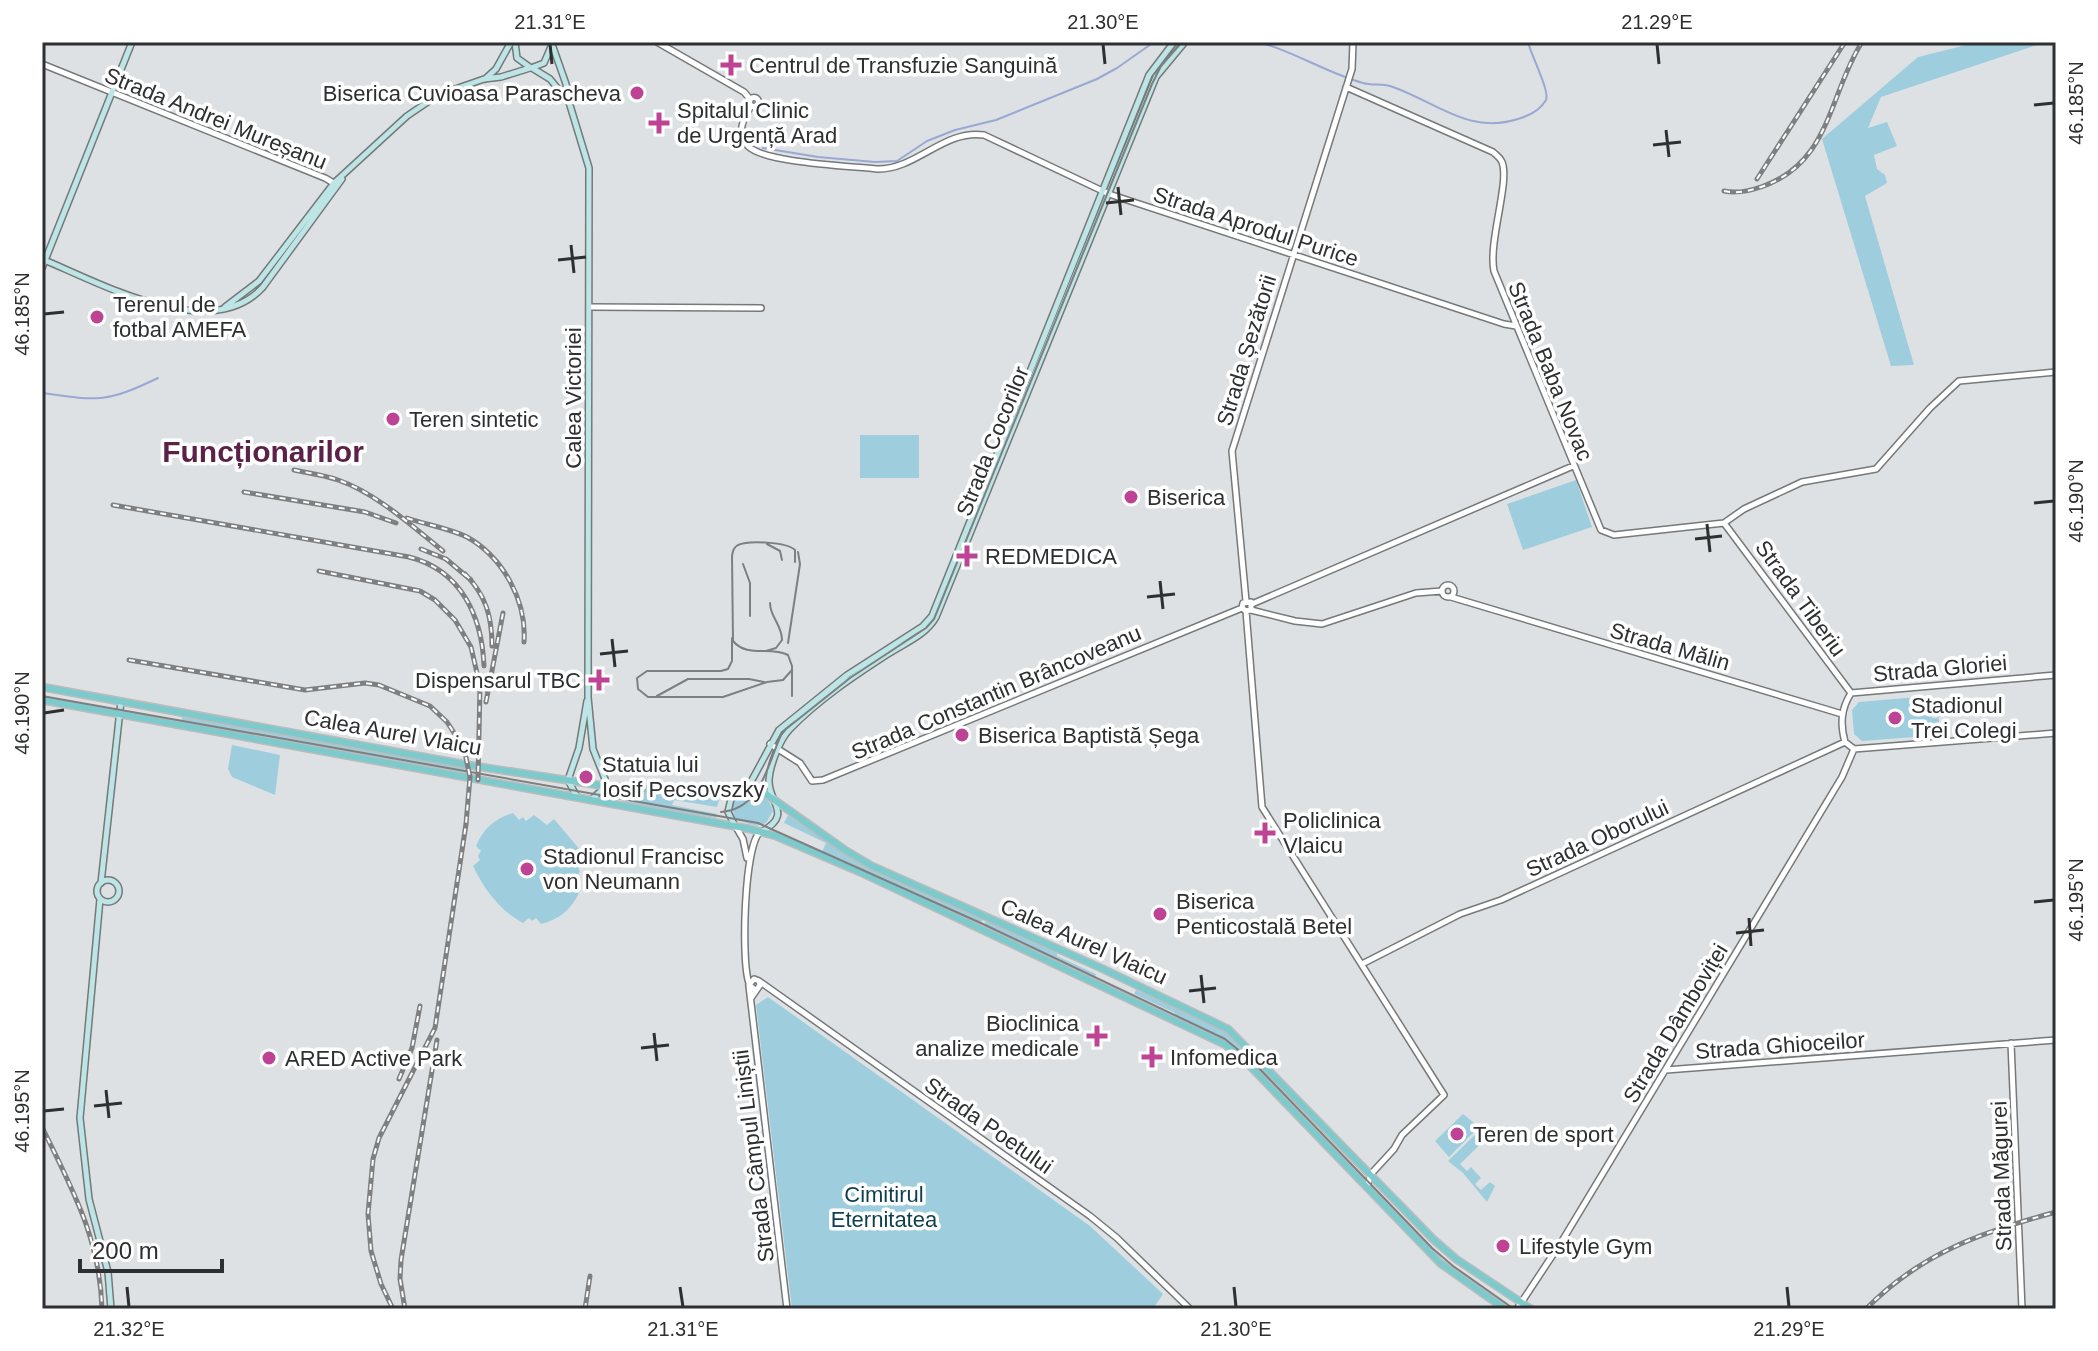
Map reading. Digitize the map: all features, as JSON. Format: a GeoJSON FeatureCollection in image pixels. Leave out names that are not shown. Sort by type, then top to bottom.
{"type":"FeatureCollection","features":[{"type":"Feature","properties":{"kind":"main road"},"geometry":{"type":"LineString","coordinates":[[42,268],[132,42]]}},
{"type":"Feature","properties":{"kind":"main road"},"geometry":{"type":"LineString","coordinates":[[513,42],[516,56],[530,68]]}},
{"type":"Feature","properties":{"kind":"main road"},"geometry":{"type":"LineString","coordinates":[[484,79],[496,69],[513,42]]}},
{"type":"Feature","properties":{"kind":"main road","name":"Strada Cocorilor"},"geometry":{"type":"LineString","coordinates":[[775,799],[769,781],[783,739],[793,726],[855,676],[926,630],[936,617],[1106,193],[1149,75],[1174,42]]}},
{"type":"Feature","properties":{"kind":"main road","name":"Strada Cocorilor"},"geometry":{"type":"LineString","coordinates":[[740,790],[752,780],[782,727],[841,680],[923,626],[930,618],[1158,74],[1185,42]]}},
{"type":"Feature","properties":{"kind":"main road"},"geometry":{"type":"LineString","coordinates":[[44,260],[177,310],[202,312],[225,307],[263,287],[336,184],[399,122],[425,102],[484,79],[501,77],[544,63],[553,44]]}},
{"type":"Feature","properties":{"kind":"main road","name":"Calea Victoriei"},"geometry":{"type":"LineString","coordinates":[[553,44],[589,168],[587,700],[593,749],[605,775],[605,786]]}},
{"type":"Feature","properties":{"kind":"main road","name":"Calea Victoriei"},"geometry":{"type":"LineString","coordinates":[[530,68],[550,79],[569,102]]}},
{"type":"Feature","properties":{"kind":"main road","name":"Calea Aurel Vlaicu"},"geometry":{"type":"LineString","coordinates":[[42,687],[448,761],[605,786],[657,790],[758,790],[872,866],[1101,968],[1228,1029],[1433,1239],[1519,1306],[1531,1309]]}},
{"type":"Feature","properties":{"kind":"main road","name":"Calea Aurel Vlaicu"},"geometry":{"type":"LineString","coordinates":[[42,700],[735,826],[761,832],[860,872],[1226,1045],[1250,1066],[1440,1263],[1505,1309]]}},
{"type":"Feature","properties":{"kind":"main road","name":"Calea Victoriei"},"geometry":{"type":"LineString","coordinates":[[568,780],[579,748],[587,700]]}},
{"type":"Feature","properties":{"kind":"main road"},"geometry":{"type":"LineString","coordinates":[[111,1309],[108,1272],[89,1199],[80,1118],[100,899],[97,890],[101,883],[121,701]]}},
{"type":"Feature","properties":{"kind":"main road"},"geometry":{"type":"LineString","coordinates":[[568,780],[577,797]]}},
{"type":"Feature","properties":{"kind":"main road"},"geometry":{"type":"LineString","coordinates":[[591,800],[605,786]]}},
{"type":"Feature","properties":{"kind":"main road"},"geometry":{"type":"LineString","coordinates":[[735,826],[729,817],[729,806],[740,790]]}},
{"type":"Feature","properties":{"kind":"main road"},"geometry":{"type":"LineString","coordinates":[[761,832],[777,818],[775,799]]}},
{"type":"Feature","properties":{"kind":"main road"},"geometry":{"type":"LineString","coordinates":[[97,921],[119,893],[103,860]]}},
{"type":"Feature","properties":{"kind":"main road"},"geometry":{"type":"LineString","coordinates":[[101,883],[112,881]]}},
{"type":"Feature","properties":{"kind":"main road"},"geometry":{"type":"LineString","coordinates":[[100,899],[110,901]]}},
{"type":"Feature","properties":{"kind":"street","name":"Strada Aprodul Purice"},"geometry":{"type":"LineString","coordinates":[[657,42],[744,92],[751,103],[742,125],[744,143],[760,154],[877,169],[894,168],[951,140],[977,134],[993,138],[1106,193],[1516,326]]}},
{"type":"Feature","properties":{"kind":"street","name":"Strada Șezătorii"},"geometry":{"type":"LineString","coordinates":[[1247,607],[1232,451],[1350,76],[1354,62],[1353,42]]}},
{"type":"Feature","properties":{"kind":"street","name":"Strada Andrei Mureșanu"},"geometry":{"type":"LineString","coordinates":[[42,64],[336,184]]}},
{"type":"Feature","properties":{"kind":"street","name":"Strada Baba Novac"},"geometry":{"type":"LineString","coordinates":[[1346,87],[1493,152],[1503,165],[1493,264],[1597,525],[1606,534],[1614,535],[1724,523]]}},
{"type":"Feature","properties":{"kind":"street"},"geometry":{"type":"LineString","coordinates":[[590,307],[761,308]]}},
{"type":"Feature","properties":{"kind":"street"},"geometry":{"type":"LineString","coordinates":[[1724,523],[1744,509],[1802,482],[1876,469],[1930,408],[1959,381],[2056,372]]}},
{"type":"Feature","properties":{"kind":"street","name":"Strada Constantin Brâncoveanu"},"geometry":{"type":"LineString","coordinates":[[771,745],[800,763],[812,781],[823,780],[1247,607],[1573,466]]}},
{"type":"Feature","properties":{"kind":"street","name":"Strada Tiberiu"},"geometry":{"type":"LineString","coordinates":[[1724,523],[1851,693]]}},
{"type":"Feature","properties":{"kind":"street"},"geometry":{"type":"LineString","coordinates":[[1451,585],[1454,592],[1451,597],[1445,596],[1442,591],[1444,586],[1451,585]]}},
{"type":"Feature","properties":{"kind":"street"},"geometry":{"type":"LineString","coordinates":[[1367,1186],[1371,1174],[1394,1149],[1402,1135],[1444,1095],[1262,807],[1247,607],[1309,623],[1333,621],[1403,596],[1442,591]]}},
{"type":"Feature","properties":{"kind":"street","name":"Strada Mălin"},"geometry":{"type":"LineString","coordinates":[[1451,597],[1842,714]]}},
{"type":"Feature","properties":{"kind":"street","name":"Strada Gloriei"},"geometry":{"type":"LineString","coordinates":[[1842,714],[1851,693],[2056,675]]}},
{"type":"Feature","properties":{"kind":"street"},"geometry":{"type":"LineString","coordinates":[[1842,714],[1845,742],[1854,749],[2056,733]]}},
{"type":"Feature","properties":{"kind":"street","name":"Strada Oborului"},"geometry":{"type":"LineString","coordinates":[[1362,964],[1460,914],[1530,887],[1845,742]]}},
{"type":"Feature","properties":{"kind":"street","name":"Strada Dâmboviței"},"geometry":{"type":"LineString","coordinates":[[1519,1306],[1562,1241],[1842,777],[1854,749]]}},
{"type":"Feature","properties":{"kind":"street"},"geometry":{"type":"LineString","coordinates":[[735,826],[743,839],[748,865]]}},
{"type":"Feature","properties":{"kind":"street"},"geometry":{"type":"LineString","coordinates":[[753,987],[745,968],[748,865],[754,838],[761,832]]}},
{"type":"Feature","properties":{"kind":"street","name":"Strada Poetului"},"geometry":{"type":"LineString","coordinates":[[745,968],[1090,1216],[1190,1309]]}},
{"type":"Feature","properties":{"kind":"street"},"geometry":{"type":"LineString","coordinates":[[752,979],[758,980],[753,987],[752,979]]}},
{"type":"Feature","properties":{"kind":"street"},"geometry":{"type":"LineString","coordinates":[[753,987],[773,990]]}},
{"type":"Feature","properties":{"kind":"street","name":"Strada Câmpul Liniștii"},"geometry":{"type":"LineString","coordinates":[[753,987],[751,999],[787,1309]]}},
{"type":"Feature","properties":{"kind":"street","name":"Strada Ghioceilor"},"geometry":{"type":"LineString","coordinates":[[1665,1070],[2056,1040]]}},
{"type":"Feature","properties":{"kind":"street","name":"Strada Măgurei"},"geometry":{"type":"LineString","coordinates":[[2011,1043],[2022,1309]]}},
{"type":"Feature","properties":{"kind":"green space"},"geometry":{"type":"Polygon","coordinates":[[[1978,42],[2046,42],[1881,97],[1868,128],[1887,122],[1897,146],[1874,155],[1877,169],[1885,175],[1887,183],[1865,196],[1914,365],[1891,366],[1822,139],[1918,57],[1978,42]]]}},
{"type":"Feature","properties":{"kind":"green space"},"geometry":{"type":"Polygon","coordinates":[[[860,435],[919,435],[919,478],[860,478],[860,435]]]}},
{"type":"Feature","properties":{"kind":"green space"},"geometry":{"type":"Polygon","coordinates":[[[1576,480],[1592,527],[1523,550],[1507,504],[1576,480]]]}},
{"type":"Feature","properties":{"kind":"green space","name":"Stadionul Trei Colegi"},"geometry":{"type":"Polygon","coordinates":[[[1930,696],[1932,718],[1937,718],[1937,700],[1940,735],[1862,741],[1854,734],[1852,710],[1859,702],[1930,696]]]}},
{"type":"Feature","properties":{"kind":"green space"},"geometry":{"type":"Polygon","coordinates":[[[182,717],[467,768],[466,773],[181,724],[182,717]]]}},
{"type":"Feature","properties":{"kind":"green space"},"geometry":{"type":"Polygon","coordinates":[[[232,745],[280,755],[275,795],[232,777],[228,769],[232,745]]]}},
{"type":"Feature","properties":{"kind":"green space"},"geometry":{"type":"Polygon","coordinates":[[[623,792],[721,793],[717,807],[674,800],[672,805],[717,814],[716,818],[621,803],[623,792]]]}},
{"type":"Feature","properties":{"kind":"green space"},"geometry":{"type":"Polygon","coordinates":[[[741,794],[757,794],[768,801],[773,811],[766,823],[757,826],[736,820],[732,808],[741,794]]]}},
{"type":"Feature","properties":{"kind":"green space","name":"Stadionul Francisc von Neumann"},"geometry":{"type":"Polygon","coordinates":[[[513,813],[519,820],[523,817],[526,821],[534,815],[547,825],[554,819],[581,851],[574,857],[580,872],[574,877],[577,883],[573,887],[579,893],[576,899],[563,913],[541,924],[536,918],[532,921],[529,918],[523,923],[507,912],[488,891],[473,866],[480,860],[478,856],[481,851],[476,846],[482,834],[495,821],[513,813]]]}},
{"type":"Feature","properties":{"kind":"green space"},"geometry":{"type":"Polygon","coordinates":[[[788,815],[859,862],[983,919],[980,925],[821,854],[826,843],[784,823],[788,815]]]}},
{"type":"Feature","properties":{"kind":"green space"},"geometry":{"type":"Polygon","coordinates":[[[986,921],[1057,953],[1057,956],[1096,974],[1094,979],[983,927],[986,921]]]}},
{"type":"Feature","properties":{"kind":"green space"},"geometry":{"type":"Polygon","coordinates":[[[1136,990],[1229,1034],[1296,1102],[1292,1105],[1224,1040],[1134,994],[1136,990]]]}},
{"type":"Feature","properties":{"kind":"green space","name":"Cimitirul Eternitatea"},"geometry":{"type":"Polygon","coordinates":[[[768,997],[1090,1226],[1163,1294],[1153,1309],[792,1309],[756,1005],[768,997]]]}},
{"type":"Feature","properties":{"kind":"green space","name":"Teren de sport"},"geometry":{"type":"Polygon","coordinates":[[[1463,1114],[1479,1127],[1449,1157],[1435,1141],[1463,1114]]]}},
{"type":"Feature","properties":{"kind":"green space"},"geometry":{"type":"Polygon","coordinates":[[[1481,1129],[1489,1136],[1460,1164],[1467,1171],[1471,1167],[1481,1178],[1475,1184],[1481,1190],[1490,1182],[1495,1186],[1487,1202],[1463,1173],[1448,1161],[1481,1129]]]}},
{"type":"Feature","properties":{"kind":"waterway"},"geometry":{"type":"LineString","coordinates":[[763,148],[818,157],[897,161],[927,141],[996,120],[1097,79],[1154,42]]}},
{"type":"Feature","properties":{"kind":"waterway"},"geometry":{"type":"LineString","coordinates":[[1259,42],[1350,79],[1393,87],[1455,115],[1486,123],[1524,117],[1546,100],[1528,42]]}},
{"type":"Feature","properties":{"kind":"waterway"},"geometry":{"type":"LineString","coordinates":[[42,393],[102,398],[126,392],[158,378]]}},
{"type":"Feature","properties":{"kind":"tram line"},"geometry":{"type":"LineString","coordinates":[[721,812],[734,809],[754,794],[786,729],[850,678],[926,628],[934,619],[1152,84],[1161,66],[1182,42]]}},
{"type":"Feature","properties":{"kind":"tram line"},"geometry":{"type":"LineString","coordinates":[[792,696],[792,666],[788,655],[774,651],[752,651],[733,641],[732,556],[738,545],[767,543],[791,547],[795,550],[795,562]]}},
{"type":"Feature","properties":{"kind":"tram line"},"geometry":{"type":"LineString","coordinates":[[767,544],[780,551],[782,560]]}},
{"type":"Feature","properties":{"kind":"tram line"},"geometry":{"type":"LineString","coordinates":[[788,643],[800,564],[798,552]]}},
{"type":"Feature","properties":{"kind":"tram line"},"geometry":{"type":"LineString","coordinates":[[743,564],[750,583],[750,616]]}},
{"type":"Feature","properties":{"kind":"tram line"},"geometry":{"type":"LineString","coordinates":[[766,651],[776,648],[782,640],[770,603]]}},
{"type":"Feature","properties":{"kind":"tram line"},"geometry":{"type":"LineString","coordinates":[[732,638],[732,661],[728,669],[647,671],[637,678],[638,689],[648,697],[723,697],[767,682],[783,680],[792,670]]}},
{"type":"Feature","properties":{"kind":"tram line"},"geometry":{"type":"LineString","coordinates":[[657,696],[688,679],[749,679],[764,682]]}},
{"type":"Feature","properties":{"kind":"tram line"},"geometry":{"type":"LineString","coordinates":[[42,696],[758,823],[983,924],[1225,1039],[1253,1062],[1432,1248],[1514,1309]]}},
{"type":"Feature","properties":{"kind":"railway"},"geometry":{"type":"LineString","coordinates":[[1757,179],[1845,42]]}},
{"type":"Feature","properties":{"kind":"railway"},"geometry":{"type":"LineString","coordinates":[[1724,191],[1743,192],[1761,187],[1784,176],[1802,162],[1825,126],[1862,42]]}},
{"type":"Feature","properties":{"kind":"railway"},"geometry":{"type":"LineString","coordinates":[[294,470],[333,478],[366,493],[443,551]]}},
{"type":"Feature","properties":{"kind":"railway"},"geometry":{"type":"LineString","coordinates":[[244,492],[365,512],[396,523]]}},
{"type":"Feature","properties":{"kind":"railway"},"geometry":{"type":"LineString","coordinates":[[113,505],[409,557],[427,563],[442,572],[465,598],[479,630],[484,666]]}},
{"type":"Feature","properties":{"kind":"railway"},"geometry":{"type":"LineString","coordinates":[[407,518],[467,537],[492,556],[517,596],[524,642]]}},
{"type":"Feature","properties":{"kind":"railway"},"geometry":{"type":"LineString","coordinates":[[421,549],[446,559],[471,580]]}},
{"type":"Feature","properties":{"kind":"railway"},"geometry":{"type":"LineString","coordinates":[[319,571],[420,591],[435,600],[455,620],[471,647],[480,686],[478,780]]}},
{"type":"Feature","properties":{"kind":"railway"},"geometry":{"type":"LineString","coordinates":[[465,574],[486,607],[492,646]]}},
{"type":"Feature","properties":{"kind":"railway"},"geometry":{"type":"LineString","coordinates":[[486,702],[503,613]]}},
{"type":"Feature","properties":{"kind":"railway"},"geometry":{"type":"LineString","coordinates":[[129,660],[305,690],[365,683],[379,685],[430,706],[447,722],[464,748],[470,777],[466,824],[435,1028],[379,1138],[373,1159],[368,1214],[371,1251],[393,1309]]}},
{"type":"Feature","properties":{"kind":"railway"},"geometry":{"type":"LineString","coordinates":[[399,1079],[412,1048],[420,1006]]}},
{"type":"Feature","properties":{"kind":"railway"},"geometry":{"type":"LineString","coordinates":[[405,1309],[400,1279],[401,1260],[437,1040]]}},
{"type":"Feature","properties":{"kind":"railway"},"geometry":{"type":"LineString","coordinates":[[42,1127],[74,1193],[90,1237],[102,1309]]}},
{"type":"Feature","properties":{"kind":"railway"},"geometry":{"type":"LineString","coordinates":[[1866,1309],[1908,1273],[1954,1247],[2056,1212]]}},
{"type":"Feature","properties":{"kind":"railway"},"geometry":{"type":"LineString","coordinates":[[585,1309],[590,1276]]}},
{"type":"Feature","properties":{"kind":"place","name":"Centrul de Transfuzie Sanguină"},"geometry":{"type":"Point","coordinates":[731,65]}},
{"type":"Feature","properties":{"kind":"place","name":"Biserica Cuvioasa Parascheva"},"geometry":{"type":"Point","coordinates":[637,93]}},
{"type":"Feature","properties":{"kind":"place","name":"Spitalul Clinic de Urgență Arad"},"geometry":{"type":"Point","coordinates":[659,123]}},
{"type":"Feature","properties":{"kind":"place","name":"Terenul de fotbal AMEFA"},"geometry":{"type":"Point","coordinates":[97,317]}},
{"type":"Feature","properties":{"kind":"place","name":"Teren sintetic"},"geometry":{"type":"Point","coordinates":[393,419]}},
{"type":"Feature","properties":{"kind":"place","name":"Biserica"},"geometry":{"type":"Point","coordinates":[1131,497]}},
{"type":"Feature","properties":{"kind":"place","name":"REDMEDICA"},"geometry":{"type":"Point","coordinates":[967,556]}},
{"type":"Feature","properties":{"kind":"place","name":"Dispensarul TBC"},"geometry":{"type":"Point","coordinates":[599,680]}},
{"type":"Feature","properties":{"kind":"place","name":"Stadionul Trei Colegi"},"geometry":{"type":"Point","coordinates":[1895,718]}},
{"type":"Feature","properties":{"kind":"place","name":"Biserica Baptistă Șega"},"geometry":{"type":"Point","coordinates":[962,735]}},
{"type":"Feature","properties":{"kind":"place","name":"Statuia lui Iosif Pecsovszky"},"geometry":{"type":"Point","coordinates":[586,777]}},
{"type":"Feature","properties":{"kind":"place","name":"Policlinica Vlaicu"},"geometry":{"type":"Point","coordinates":[1265,833]}},
{"type":"Feature","properties":{"kind":"place","name":"Stadionul Francisc von Neumann"},"geometry":{"type":"Point","coordinates":[527,869]}},
{"type":"Feature","properties":{"kind":"place","name":"Biserica Penticostală Betel"},"geometry":{"type":"Point","coordinates":[1160,914]}},
{"type":"Feature","properties":{"kind":"place","name":"Bioclinica analize medicale"},"geometry":{"type":"Point","coordinates":[1097,1036]}},
{"type":"Feature","properties":{"kind":"place","name":"Infomedica"},"geometry":{"type":"Point","coordinates":[1152,1057]}},
{"type":"Feature","properties":{"kind":"place","name":"ARED Active Park"},"geometry":{"type":"Point","coordinates":[269,1058]}},
{"type":"Feature","properties":{"kind":"place","name":"Teren de sport"},"geometry":{"type":"Point","coordinates":[1457,1134]}},
{"type":"Feature","properties":{"kind":"place","name":"Lifestyle Gym"},"geometry":{"type":"Point","coordinates":[1503,1246]}},
{"type":"Feature","properties":{"kind":"district","name":"Funcționarilor"},"geometry":{"type":"Point","coordinates":[263,452]}}]}
